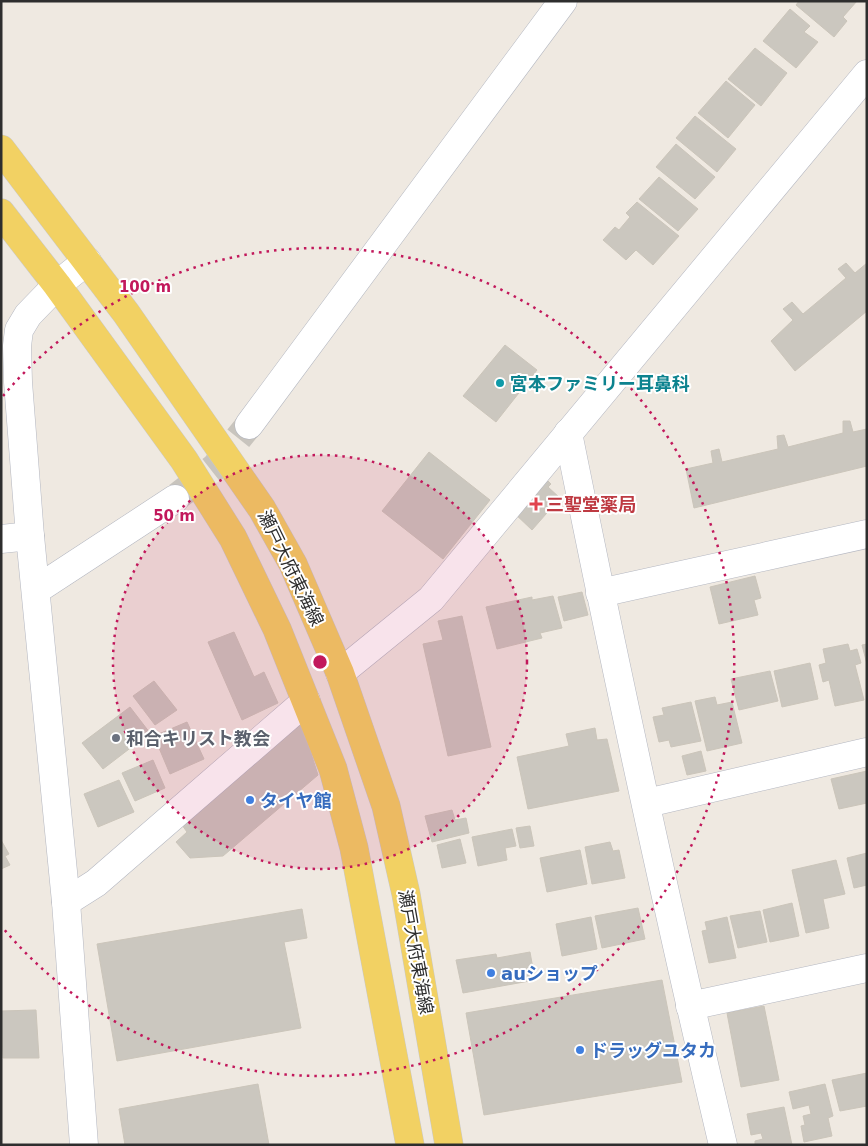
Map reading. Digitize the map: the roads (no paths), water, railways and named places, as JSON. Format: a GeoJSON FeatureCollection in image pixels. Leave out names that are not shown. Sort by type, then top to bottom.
{"type":"FeatureCollection","features":[{"type":"Feature","properties":{"kind":"main road","name":"瀬戸大府東海線"},"geometry":{"type":"LineString","coordinates":[[1,149],[87,261],[262,509],[293,564],[340,673],[383,797],[399,862],[449,1145]]}},
{"type":"Feature","properties":{"kind":"main road"},"geometry":{"type":"LineString","coordinates":[[1,214],[57,285],[184,460],[233,538],[277,629],[333,769],[354,848],[410,1145]]}},
{"type":"Feature","properties":{"kind":"street"},"geometry":{"type":"LineString","coordinates":[[249,425],[563,1]]}},
{"type":"Feature","properties":{"kind":"street"},"geometry":{"type":"LineString","coordinates":[[340,673],[430,599],[867,74]]}},
{"type":"Feature","properties":{"kind":"street"},"geometry":{"type":"LineString","coordinates":[[84,1145],[66,902],[30,536],[18,382],[19,330],[28,315],[57,285],[87,261]]}},
{"type":"Feature","properties":{"kind":"street"},"geometry":{"type":"LineString","coordinates":[[568,434],[600,593],[690,1006],[723,1145]]}},
{"type":"Feature","properties":{"kind":"street"},"geometry":{"type":"LineString","coordinates":[[36,590],[175,499]]}},
{"type":"Feature","properties":{"kind":"street"},"geometry":{"type":"LineString","coordinates":[[600,593],[867,534]]}},
{"type":"Feature","properties":{"kind":"street"},"geometry":{"type":"LineString","coordinates":[[1,539],[30,536]]}},
{"type":"Feature","properties":{"kind":"street"},"geometry":{"type":"LineString","coordinates":[[66,902],[96,883],[306,701]]}},
{"type":"Feature","properties":{"kind":"street"},"geometry":{"type":"LineString","coordinates":[[647,803],[867,752]]}},
{"type":"Feature","properties":{"kind":"street"},"geometry":{"type":"LineString","coordinates":[[690,1006],[867,968]]}},
{"type":"Feature","properties":{"kind":"tunnel"},"geometry":{"type":"LineString","coordinates":[[178,496],[215,467],[249,425]]}},
{"type":"Feature","properties":{"kind":"place","name":"宮本ファミリー耳鼻科"},"geometry":{"type":"Point","coordinates":[500,383]}},
{"type":"Feature","properties":{"kind":"place","name":"三聖堂薬局"},"geometry":{"type":"Point","coordinates":[536,504]}},
{"type":"Feature","properties":{"kind":"place","name":"和合キリスト教会"},"geometry":{"type":"Point","coordinates":[116,738]}},
{"type":"Feature","properties":{"kind":"place","name":"タイヤ館"},"geometry":{"type":"Point","coordinates":[250,800]}},
{"type":"Feature","properties":{"kind":"place","name":"auショップ"},"geometry":{"type":"Point","coordinates":[491,973]}},
{"type":"Feature","properties":{"kind":"place","name":"ドラッグユタカ"},"geometry":{"type":"Point","coordinates":[580,1050]}}]}
